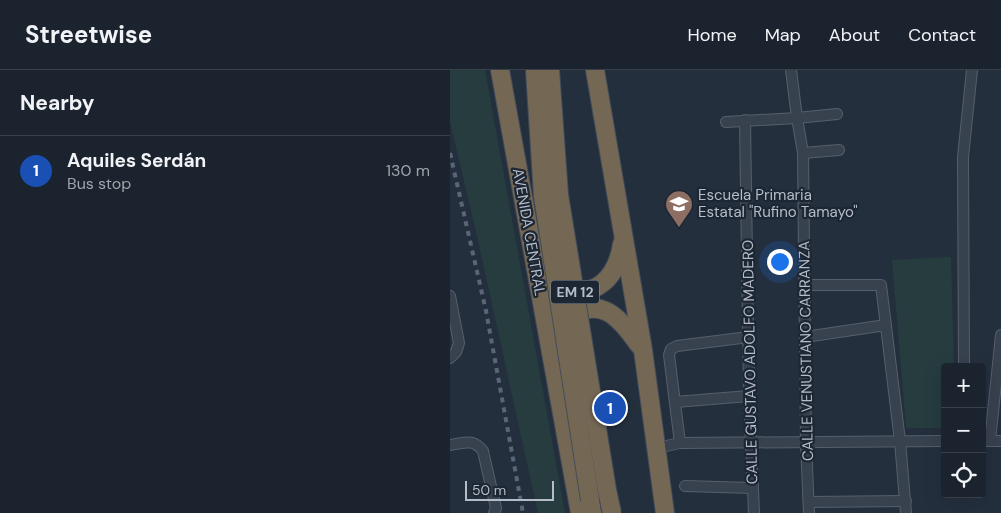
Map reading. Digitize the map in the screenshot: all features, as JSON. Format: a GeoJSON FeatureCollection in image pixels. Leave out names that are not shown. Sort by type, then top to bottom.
{"type":"FeatureCollection","features":[{"type":"Feature","properties":{"kind":"highway","name":"AVENIDA CENTRAL"},"geometry":{"type":"LineString","coordinates":[[500,70],[551,354],[587,509]]}},
{"type":"Feature","properties":{"kind":"highway","name":"EM 12"},"geometry":{"type":"LineString","coordinates":[[535,70],[543,196],[587,509]]}},
{"type":"Feature","properties":{"kind":"highway","name":"EM 12"},"geometry":{"type":"LineString","coordinates":[[550,70],[559,195],[612,513]]}},
{"type":"Feature","properties":{"kind":"highway"},"geometry":{"type":"LineString","coordinates":[[595,70],[643,350],[665,513]]}},
{"type":"Feature","properties":{"kind":"highway"},"geometry":{"type":"LineString","coordinates":[[532,251],[543,271],[561,288],[585,292],[595,289],[610,275],[617,262],[623,240]]}},
{"type":"Feature","properties":{"kind":"highway"},"geometry":{"type":"LineString","coordinates":[[551,354],[566,323],[576,314],[587,309],[607,310],[622,322],[643,350]]}},
{"type":"Feature","properties":{"kind":"street","name":"CALLE VENUSTIANO CARRANZA"},"geometry":{"type":"LineString","coordinates":[[791,70],[796,118],[803,153],[806,443],[809,513]]}},
{"type":"Feature","properties":{"kind":"street"},"geometry":{"type":"LineString","coordinates":[[964,363],[963,156],[972,70]]}},
{"type":"Feature","properties":{"kind":"street"},"geometry":{"type":"LineString","coordinates":[[726,122],[837,114]]}},
{"type":"Feature","properties":{"kind":"street","name":"CALLE GUSTAVO ADOLFO MADERO"},"geometry":{"type":"LineString","coordinates":[[745,120],[749,396],[754,513]]}},
{"type":"Feature","properties":{"kind":"street"},"geometry":{"type":"LineString","coordinates":[[803,153],[839,150]]}},
{"type":"Feature","properties":{"kind":"street"},"geometry":{"type":"LineString","coordinates":[[804,285],[881,285],[900,441],[906,513]]}},
{"type":"Feature","properties":{"kind":"street"},"geometry":{"type":"LineString","coordinates":[[450,296],[458,343],[456,352],[450,358]]}},
{"type":"Feature","properties":{"kind":"street"},"geometry":{"type":"LineString","coordinates":[[805,337],[886,325]]}},
{"type":"Feature","properties":{"kind":"street"},"geometry":{"type":"LineString","coordinates":[[1001,335],[986,441],[1001,441]]}},
{"type":"Feature","properties":{"kind":"street"},"geometry":{"type":"LineString","coordinates":[[680,443],[669,355],[671,349],[677,346],[749,337]]}},
{"type":"Feature","properties":{"kind":"street"},"geometry":{"type":"LineString","coordinates":[[675,402],[749,396]]}},
{"type":"Feature","properties":{"kind":"street"},"geometry":{"type":"LineString","coordinates":[[657,448],[680,443],[751,444],[941,441]]}},
{"type":"Feature","properties":{"kind":"street"},"geometry":{"type":"LineString","coordinates":[[450,445],[470,442],[478,444],[483,451],[496,508],[494,513]]}},
{"type":"Feature","properties":{"kind":"street"},"geometry":{"type":"LineString","coordinates":[[685,486],[752,488]]}},
{"type":"Feature","properties":{"kind":"street"},"geometry":{"type":"LineString","coordinates":[[809,502],[906,501]]}},
{"type":"Feature","properties":{"kind":"green space"},"geometry":{"type":"Polygon","coordinates":[[[450,70],[485,70],[565,513],[538,513],[450,122],[450,70]]]}},
{"type":"Feature","properties":{"kind":"green space"},"geometry":{"type":"Polygon","coordinates":[[[951,257],[954,363],[941,363],[941,428],[906,428],[892,260],[951,257]]]}},
{"type":"Feature","properties":{"kind":"railway"},"geometry":{"type":"LineString","coordinates":[[450,153],[486,311],[523,513]]}},
{"type":"Feature","properties":{"kind":"place","name":"Escuela Primaria Estatal \"Rufino Tamayo\""},"geometry":{"type":"Point","coordinates":[679,228]}},
{"type":"Feature","properties":{"kind":"place","name":"Aquiles Serdán"},"geometry":{"type":"Point","coordinates":[610,408]}}]}
